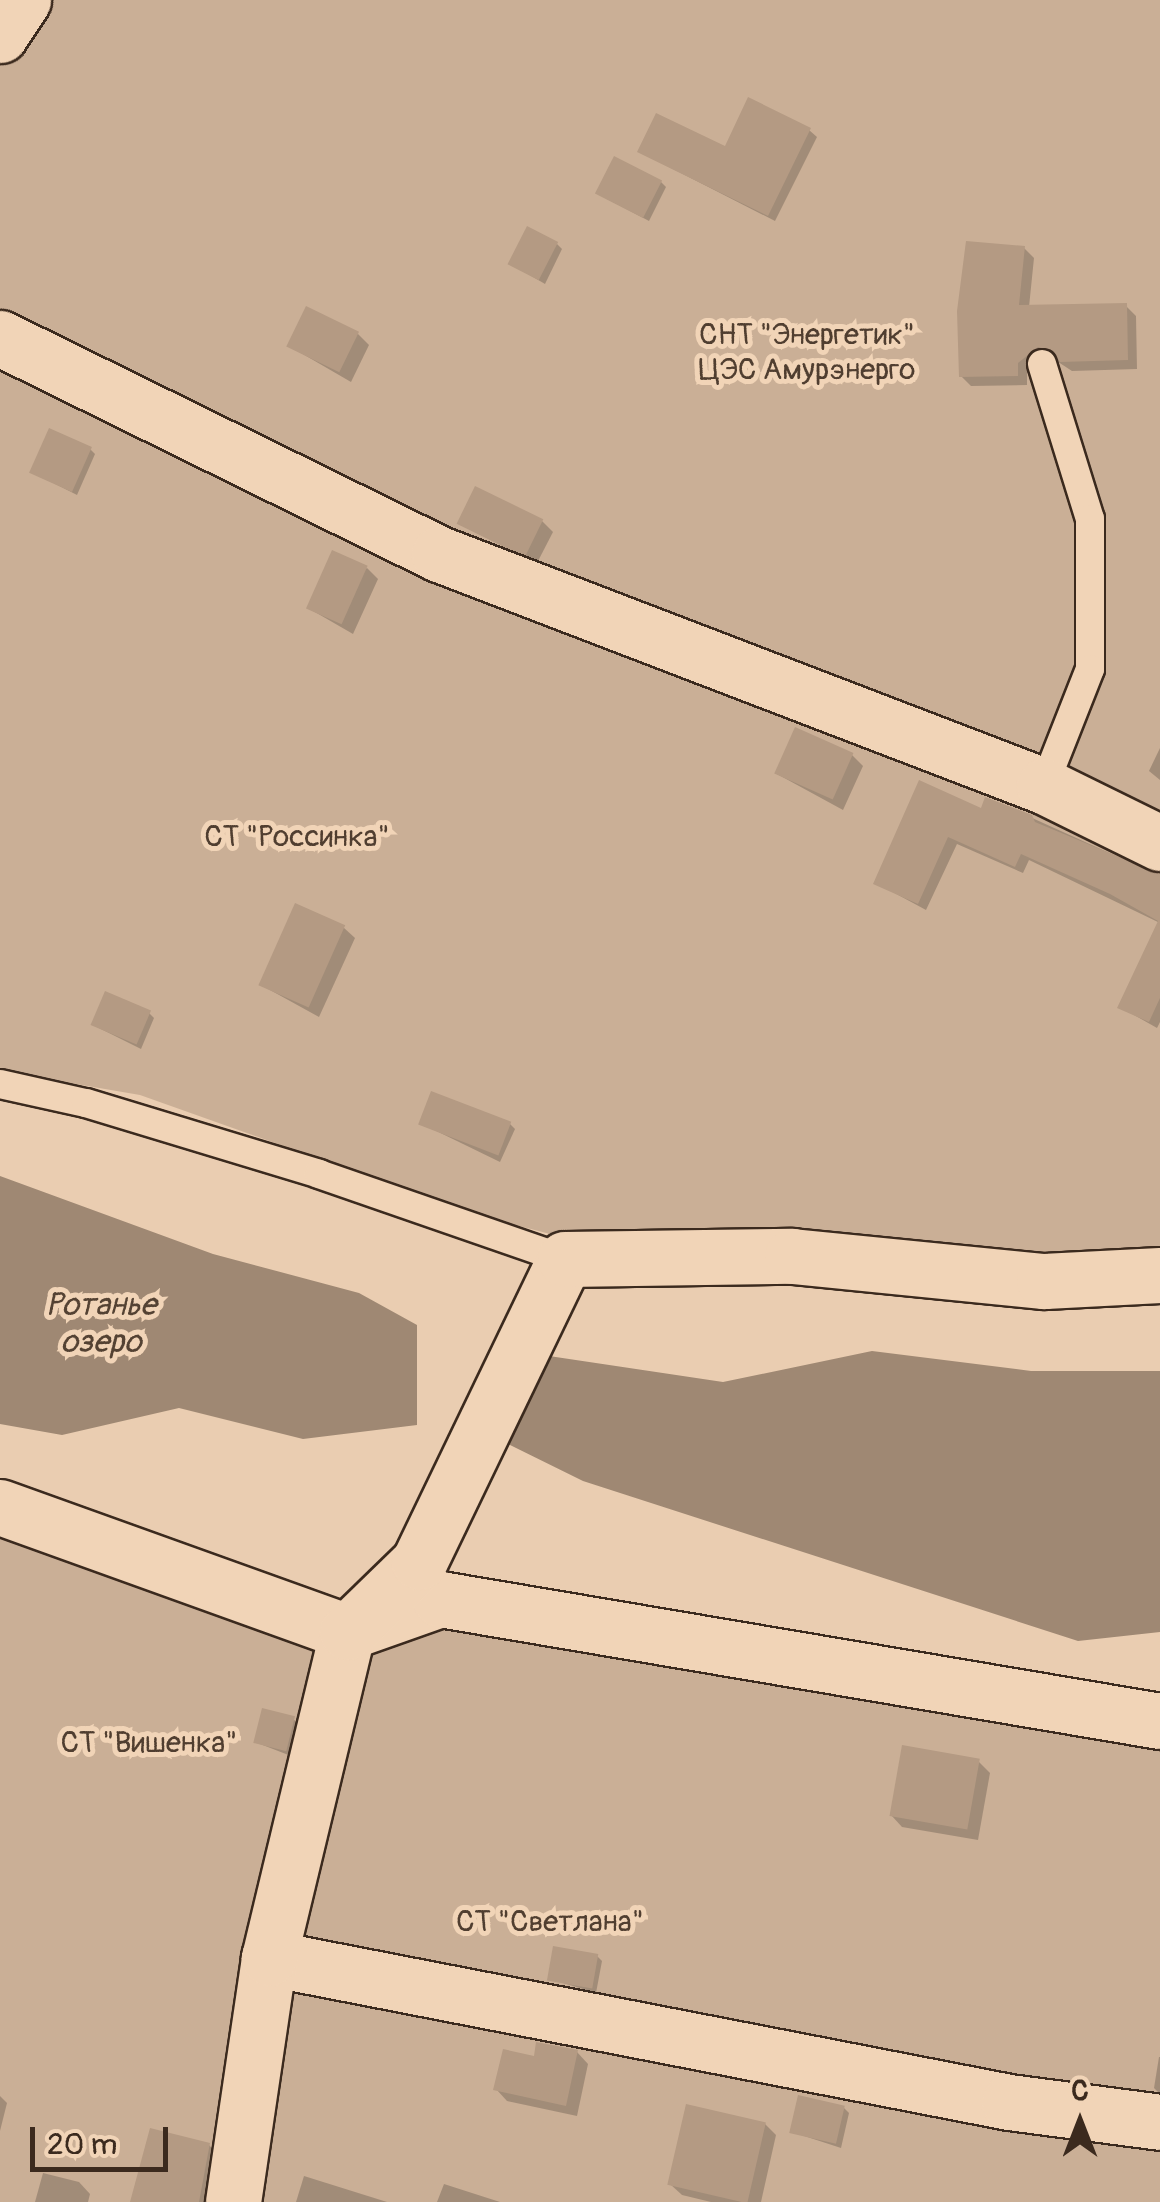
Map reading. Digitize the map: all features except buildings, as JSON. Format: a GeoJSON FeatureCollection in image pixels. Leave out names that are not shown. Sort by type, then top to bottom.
{"type":"FeatureCollection","features":[{"type":"Feature","properties":{"kind":"street"},"geometry":{"type":"LineString","coordinates":[[0,35],[23,0]]}},
{"type":"Feature","properties":{"kind":"street"},"geometry":{"type":"LineString","coordinates":[[0,338],[439,554],[1044,786],[1160,843]]}},
{"type":"Feature","properties":{"kind":"street"},"geometry":{"type":"LineString","coordinates":[[233,2202],[269,1958],[347,1632],[419,1562],[565,1259],[792,1256],[1044,1281],[1160,1274]]}},
{"type":"Feature","properties":{"kind":"street"},"geometry":{"type":"LineString","coordinates":[[0,1507],[347,1632],[440,1599],[1160,1720]]}},
{"type":"Feature","properties":{"kind":"street"},"geometry":{"type":"LineString","coordinates":[[269,1958],[1009,2102],[1160,2122]]}},
{"type":"Feature","properties":{"kind":"lane"},"geometry":{"type":"LineString","coordinates":[[1042,364],[1090,519],[1090,669],[1044,786]]}},
{"type":"Feature","properties":{"kind":"lane"},"geometry":{"type":"LineString","coordinates":[[0,1084],[86,1103],[319,1174],[565,1259]]}},
{"type":"Feature","properties":{"kind":"green space"},"geometry":{"type":"Polygon","coordinates":[[[0,0],[1160,0],[1160,1253],[1055,1258],[592,1245],[477,1215],[140,1095],[0,1071],[0,0]]]}},
{"type":"Feature","properties":{"kind":"green space","name":"СТ \"Светлана\""},"geometry":{"type":"Polygon","coordinates":[[[0,1531],[444,1622],[1160,1740],[1160,2202],[0,2202],[0,1531]]]}},
{"type":"Feature","properties":{"kind":"water","name":"Ротанье озеро"},"geometry":{"type":"Polygon","coordinates":[[[0,1176],[213,1254],[359,1293],[417,1325],[417,1425],[303,1439],[179,1408],[62,1435],[0,1424],[0,1176]]]}},
{"type":"Feature","properties":{"kind":"water"},"geometry":{"type":"Polygon","coordinates":[[[872,1351],[1031,1371],[1160,1371],[1160,1632],[1078,1641],[583,1481],[488,1434],[549,1356],[723,1382],[872,1351]]]}},
{"type":"Feature","properties":{"kind":"park label","name":"СНТ \"Энергетик\" ЦЭС Амурэнерго"},"geometry":{"type":"Point","coordinates":[807,352]}},
{"type":"Feature","properties":{"kind":"park label","name":"СТ \"Россинка\""},"geometry":{"type":"Point","coordinates":[297,837]}},
{"type":"Feature","properties":{"kind":"park label","name":"СТ \"Вишенка\""},"geometry":{"type":"Point","coordinates":[149,1743]}}]}
